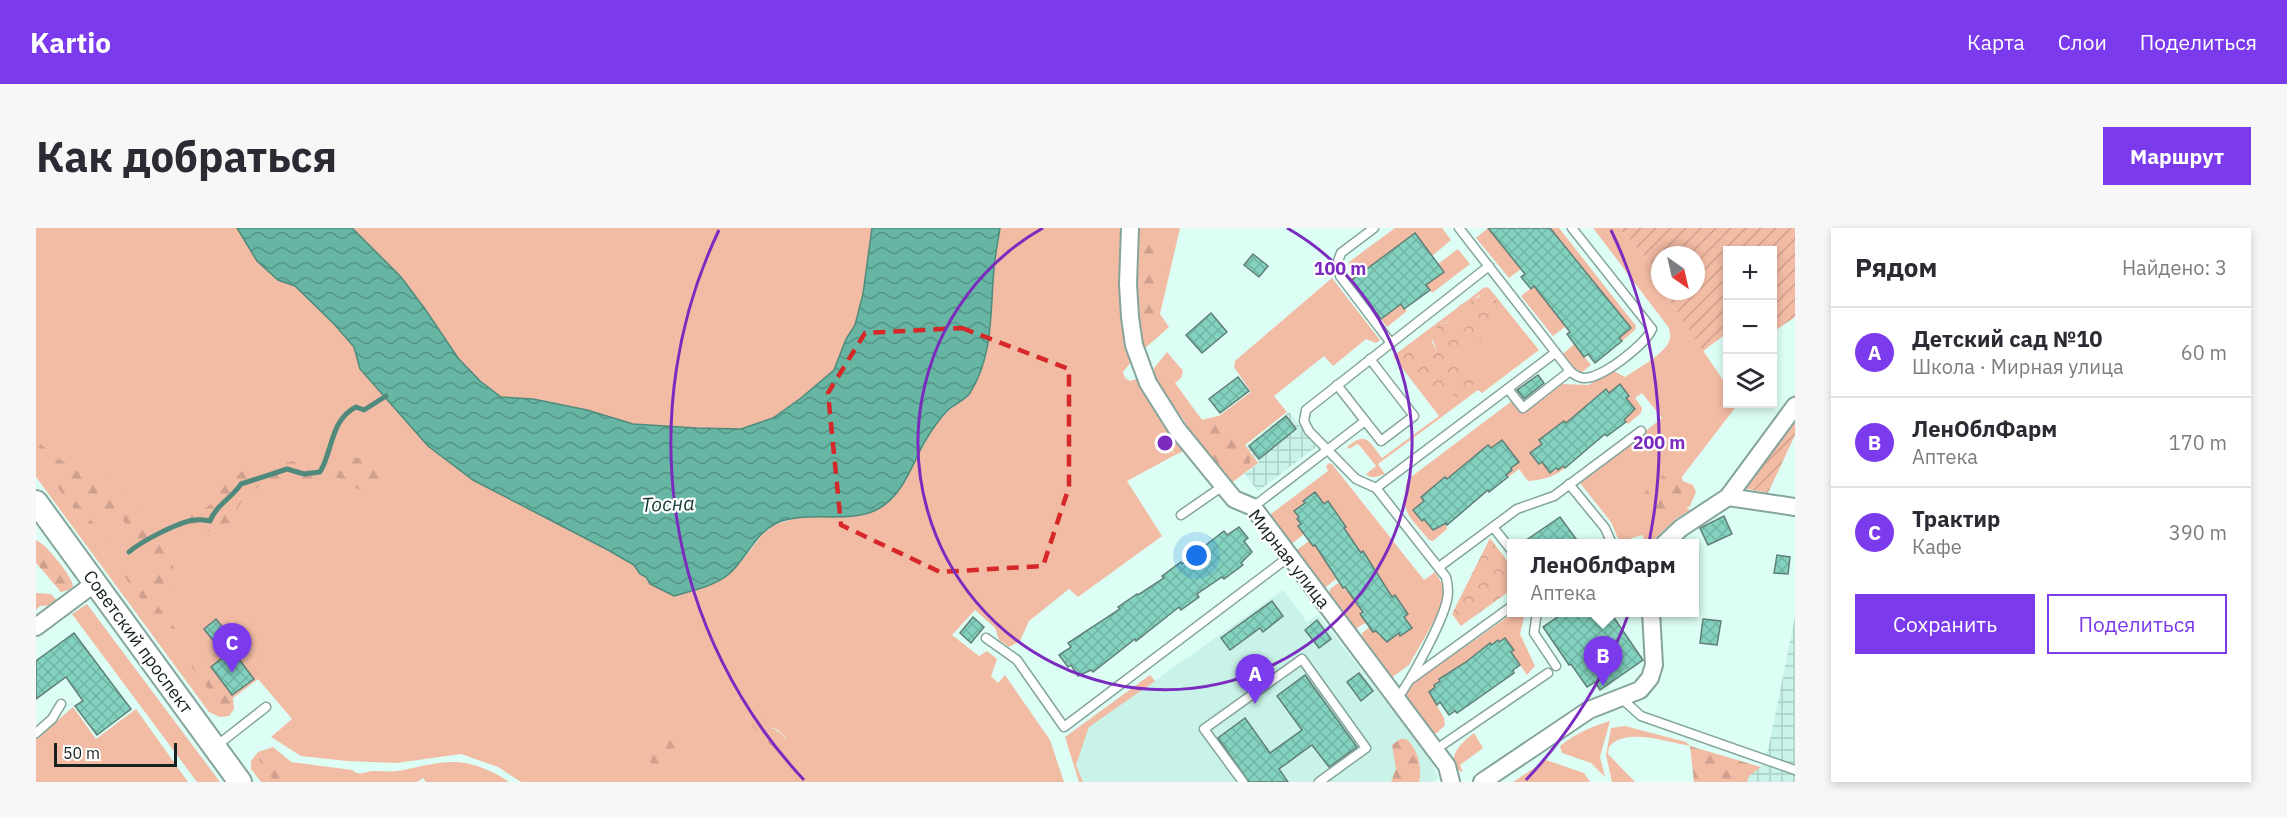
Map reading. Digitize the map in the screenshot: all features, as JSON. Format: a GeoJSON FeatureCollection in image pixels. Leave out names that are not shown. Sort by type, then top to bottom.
{"type":"FeatureCollection","features":[{"type":"Feature","properties":{"kind":"main road","name":"Советский проспект"},"geometry":{"type":"LineString","coordinates":[[36,502],[240,782]]}},
{"type":"Feature","properties":{"kind":"street","name":"Мирная улица"},"geometry":{"type":"LineString","coordinates":[[1130,228],[1128,284],[1130,317],[1134,345],[1148,383],[1177,429],[1223,486],[1234,499],[1252,507],[1290,556],[1447,766],[1451,782]]}},
{"type":"Feature","properties":{"kind":"street"},"geometry":{"type":"LineString","coordinates":[[1669,539],[1728,496],[1795,406]]}},
{"type":"Feature","properties":{"kind":"street"},"geometry":{"type":"LineString","coordinates":[[1728,496],[1795,507]]}},
{"type":"Feature","properties":{"kind":"street"},"geometry":{"type":"LineString","coordinates":[[36,627],[95,583]]}},
{"type":"Feature","properties":{"kind":"street"},"geometry":{"type":"LineString","coordinates":[[1482,782],[1589,710],[1640,690],[1650,678],[1654,665],[1650,617]]}},
{"type":"Feature","properties":{"kind":"lane"},"geometry":{"type":"LineString","coordinates":[[1374,228],[1341,253],[1338,261],[1340,276],[1390,343]]}},
{"type":"Feature","properties":{"kind":"lane"},"geometry":{"type":"LineString","coordinates":[[1459,228],[1570,371],[1583,378],[1594,377],[1642,343],[1652,329],[1572,228]]}},
{"type":"Feature","properties":{"kind":"lane"},"geometry":{"type":"LineString","coordinates":[[1397,699],[1447,601],[1446,577],[1376,488],[1356,479],[1310,431],[1304,421],[1306,410],[1489,266]]}},
{"type":"Feature","properties":{"kind":"lane"},"geometry":{"type":"LineString","coordinates":[[1376,488],[1555,353]]}},
{"type":"Feature","properties":{"kind":"lane"},"geometry":{"type":"LineString","coordinates":[[1337,385],[1381,441],[1414,416],[1370,359]]}},
{"type":"Feature","properties":{"kind":"lane"},"geometry":{"type":"LineString","coordinates":[[1508,389],[1523,408],[1570,371]]}},
{"type":"Feature","properties":{"kind":"lane"},"geometry":{"type":"LineString","coordinates":[[1252,507],[1365,421]]}},
{"type":"Feature","properties":{"kind":"lane"},"geometry":{"type":"LineString","coordinates":[[1439,567],[1517,509],[1554,496],[1641,431]]}},
{"type":"Feature","properties":{"kind":"lane"},"geometry":{"type":"LineString","coordinates":[[1569,484],[1605,528],[1610,539]]}},
{"type":"Feature","properties":{"kind":"lane"},"geometry":{"type":"LineString","coordinates":[[1181,515],[1223,486]]}},
{"type":"Feature","properties":{"kind":"lane"},"geometry":{"type":"LineString","coordinates":[[1493,527],[1507,545]]}},
{"type":"Feature","properties":{"kind":"lane"},"geometry":{"type":"LineString","coordinates":[[986,638],[1017,660],[1064,727],[1290,556]]}},
{"type":"Feature","properties":{"kind":"lane"},"geometry":{"type":"LineString","coordinates":[[1408,681],[1507,610]]}},
{"type":"Feature","properties":{"kind":"lane"},"geometry":{"type":"LineString","coordinates":[[1435,750],[1552,669],[1534,633],[1536,617]]}},
{"type":"Feature","properties":{"kind":"lane"},"geometry":{"type":"LineString","coordinates":[[1243,782],[1204,729],[1302,658],[1366,748],[1321,781]]}},
{"type":"Feature","properties":{"kind":"lane"},"geometry":{"type":"LineString","coordinates":[[1621,698],[1641,716],[1795,770]]}},
{"type":"Feature","properties":{"kind":"lane"},"geometry":{"type":"LineString","coordinates":[[36,734],[52,719],[62,704]]}},
{"type":"Feature","properties":{"kind":"lane"},"geometry":{"type":"LineString","coordinates":[[215,747],[266,707]]}},
{"type":"Feature","properties":{"kind":"highlighted area"},"geometry":{"type":"Polygon","coordinates":[[[962,328],[1069,369],[1069,487],[1043,566],[940,572],[841,525],[828,393],[865,333],[962,328]]]}},
{"type":"Feature","properties":{"kind":"shaded area"},"geometry":{"type":"Polygon","coordinates":[[[1289,412],[1316,447],[1258,491],[1245,474],[1259,463],[1246,446],[1289,412]]]}},
{"type":"Feature","properties":{"kind":"shaded area"},"geometry":{"type":"Polygon","coordinates":[[[1283,590],[1307,622],[1318,615],[1430,758],[1438,778],[1432,782],[1083,782],[1076,765],[1089,727],[1283,590]]]}},
{"type":"Feature","properties":{"kind":"shaded area"},"geometry":{"type":"Polygon","coordinates":[[[1795,617],[1795,782],[1747,782],[1749,776],[1761,767],[1762,758],[1768,750],[1795,617]]]}},
{"type":"Feature","properties":{"kind":"green space"},"geometry":{"type":"Polygon","coordinates":[[[36,228],[237,228],[257,261],[278,280],[295,286],[334,324],[354,347],[360,369],[428,446],[473,480],[529,507],[634,565],[650,584],[658,588],[740,563],[762,535],[774,525],[796,518],[825,516],[893,499],[936,424],[949,410],[969,395],[985,361],[1000,228],[1123,228],[1131,362],[1123,372],[1125,378],[1130,381],[1137,379],[1140,374],[1159,422],[1158,428],[1175,455],[1127,481],[1162,536],[1078,597],[1069,589],[1029,621],[1020,641],[1009,647],[999,640],[995,628],[975,610],[952,635],[979,656],[987,651],[997,659],[991,676],[998,683],[1005,675],[1050,740],[1064,782],[521,782],[498,767],[461,754],[396,763],[301,756],[271,737],[292,719],[258,679],[233,698],[234,709],[229,716],[220,717],[209,712],[36,477],[36,228]],[[752,705],[746,716],[762,737],[774,745],[786,738],[778,730],[768,726],[752,705]]]}},
{"type":"Feature","properties":{"kind":"green space"},"geometry":{"type":"Polygon","coordinates":[[[352,228],[872,228],[863,294],[855,325],[846,339],[834,370],[773,418],[741,429],[633,424],[587,410],[533,399],[501,397],[480,381],[458,358],[401,277],[352,228]]]}},
{"type":"Feature","properties":{"kind":"green space"},"geometry":{"type":"Polygon","coordinates":[[[1136,228],[1180,228],[1160,314],[1169,327],[1143,350],[1134,314],[1136,228]]]}},
{"type":"Feature","properties":{"kind":"green space"},"geometry":{"type":"Polygon","coordinates":[[[1143,228],[1158,228],[1151,248],[1159,256],[1162,277],[1154,297],[1155,311],[1146,321],[1143,329],[1139,331],[1137,278],[1143,228]]]}},
{"type":"Feature","properties":{"kind":"green space"},"geometry":{"type":"Polygon","coordinates":[[[1395,228],[1442,228],[1451,240],[1432,256],[1415,233],[1352,280],[1349,262],[1395,228]]]}},
{"type":"Feature","properties":{"kind":"green space"},"geometry":{"type":"Polygon","coordinates":[[[1488,228],[1521,269],[1509,278],[1476,238],[1488,228]]]}},
{"type":"Feature","properties":{"kind":"green space"},"geometry":{"type":"Polygon","coordinates":[[[1550,228],[1559,228],[1636,326],[1635,330],[1622,341],[1619,338],[1631,328],[1550,228]]]}},
{"type":"Feature","properties":{"kind":"green space"},"geometry":{"type":"Polygon","coordinates":[[[1593,228],[1619,228],[1651,264],[1651,300],[1669,300],[1723,380],[1723,408],[1735,408],[1671,491],[1679,504],[1690,510],[1676,519],[1654,539],[1644,539],[1643,535],[1631,539],[1618,539],[1611,522],[1580,483],[1662,418],[1642,393],[1635,398],[1642,408],[1641,413],[1628,424],[1624,420],[1634,409],[1626,398],[1629,395],[1620,385],[1609,393],[1606,389],[1588,403],[1589,405],[1567,425],[1564,421],[1539,440],[1542,444],[1531,453],[1550,473],[1563,466],[1565,468],[1557,474],[1528,481],[1519,469],[1508,477],[1506,475],[1516,464],[1510,451],[1501,440],[1491,448],[1488,445],[1470,459],[1471,461],[1449,481],[1445,477],[1421,497],[1424,501],[1413,510],[1421,521],[1424,519],[1440,527],[1446,523],[1447,529],[1433,541],[1429,540],[1411,519],[1405,500],[1407,480],[1512,401],[1523,413],[1562,384],[1588,385],[1614,371],[1625,377],[1658,355],[1668,344],[1669,328],[1593,228]]]}},
{"type":"Feature","properties":{"kind":"green space"},"geometry":{"type":"Polygon","coordinates":[[[1619,228],[1795,228],[1795,317],[1777,329],[1777,246],[1723,246],[1723,336],[1703,351],[1669,300],[1705,300],[1705,246],[1651,246],[1651,264],[1619,228]]]}},
{"type":"Feature","properties":{"kind":"green space"},"geometry":{"type":"Polygon","coordinates":[[[1458,249],[1470,264],[1432,293],[1426,285],[1444,272],[1438,264],[1458,249]]]}},
{"type":"Feature","properties":{"kind":"green space"},"geometry":{"type":"Polygon","coordinates":[[[1332,278],[1380,340],[1376,343],[1366,339],[1333,366],[1324,356],[1274,396],[1287,412],[1245,445],[1258,463],[1230,484],[1192,436],[1251,392],[1234,367],[1235,361],[1332,278]]]}},
{"type":"Feature","properties":{"kind":"green space"},"geometry":{"type":"Polygon","coordinates":[[[1534,286],[1566,326],[1553,336],[1521,296],[1534,286]]]}},
{"type":"Feature","properties":{"kind":"green space"},"geometry":{"type":"Polygon","coordinates":[[[1485,287],[1489,288],[1539,350],[1482,393],[1478,390],[1378,464],[1385,474],[1371,477],[1366,474],[1376,466],[1360,446],[1357,444],[1349,449],[1347,447],[1359,439],[1367,440],[1382,458],[1439,416],[1393,356],[1485,287]],[[1485,288],[1468,307],[1459,307],[1467,310],[1472,323],[1463,331],[1448,322],[1435,325],[1437,327],[1432,342],[1437,351],[1427,359],[1415,344],[1446,386],[1473,385],[1456,362],[1494,331],[1489,324],[1496,298],[1492,301],[1483,297],[1485,288]]]}},
{"type":"Feature","properties":{"kind":"green space"},"geometry":{"type":"Polygon","coordinates":[[[1485,288],[1483,297],[1492,301],[1496,298],[1498,301],[1494,304],[1495,317],[1489,324],[1494,331],[1456,362],[1474,384],[1456,398],[1446,386],[1430,398],[1399,356],[1415,344],[1427,359],[1437,351],[1432,338],[1437,327],[1435,325],[1438,322],[1440,324],[1450,323],[1463,330],[1472,323],[1467,310],[1458,307],[1461,304],[1467,306],[1479,297],[1481,289],[1485,288]]]}},
{"type":"Feature","properties":{"kind":"green space"},"geometry":{"type":"Polygon","coordinates":[[[1401,304],[1407,311],[1387,327],[1381,319],[1401,304]]]}},
{"type":"Feature","properties":{"kind":"green space"},"geometry":{"type":"Polygon","coordinates":[[[1574,344],[1591,365],[1581,373],[1563,354],[1574,344]]]}},
{"type":"Feature","properties":{"kind":"green space"},"geometry":{"type":"Polygon","coordinates":[[[1167,352],[1183,371],[1181,378],[1175,383],[1205,424],[1189,428],[1154,378],[1154,368],[1167,352]]]}},
{"type":"Feature","properties":{"kind":"green space"},"geometry":{"type":"Polygon","coordinates":[[[1795,394],[1795,435],[1768,493],[1727,485],[1795,394]]]}},
{"type":"Feature","properties":{"kind":"green space"},"geometry":{"type":"Polygon","coordinates":[[[1152,403],[1188,449],[1175,455],[1172,448],[1166,448],[1155,440],[1159,422],[1148,409],[1152,403]]]}},
{"type":"Feature","properties":{"kind":"green space"},"geometry":{"type":"Polygon","coordinates":[[[1223,415],[1231,424],[1231,437],[1250,456],[1250,465],[1245,471],[1238,471],[1230,466],[1217,468],[1186,428],[1187,423],[1223,415]]]}},
{"type":"Feature","properties":{"kind":"green space"},"geometry":{"type":"Polygon","coordinates":[[[36,438],[62,461],[93,471],[108,481],[133,504],[155,531],[171,560],[177,580],[175,591],[162,598],[153,584],[144,553],[122,519],[99,507],[74,488],[69,492],[230,699],[232,710],[230,712],[224,710],[36,458],[36,438]]]}},
{"type":"Feature","properties":{"kind":"green space"},"geometry":{"type":"Polygon","coordinates":[[[346,455],[361,459],[375,457],[383,472],[378,486],[364,491],[334,477],[307,483],[287,479],[275,480],[248,494],[241,502],[235,518],[221,528],[195,534],[188,525],[191,513],[207,507],[217,499],[221,484],[227,478],[246,470],[264,470],[292,461],[308,467],[325,464],[346,455]]]}},
{"type":"Feature","properties":{"kind":"green space"},"geometry":{"type":"Polygon","coordinates":[[[1329,463],[1424,580],[1435,572],[1444,587],[1445,594],[1438,614],[1409,665],[1391,678],[1362,640],[1362,633],[1370,627],[1387,642],[1399,633],[1401,636],[1412,628],[1404,617],[1395,596],[1392,597],[1372,573],[1376,570],[1342,530],[1346,526],[1328,501],[1324,504],[1315,492],[1294,511],[1299,517],[1297,519],[1304,534],[1289,546],[1267,517],[1328,471],[1326,466],[1329,463]]]}},
{"type":"Feature","properties":{"kind":"green space"},"geometry":{"type":"Polygon","coordinates":[[[1680,473],[1683,481],[1693,485],[1696,492],[1690,506],[1667,516],[1653,516],[1648,513],[1642,495],[1664,475],[1680,473]]]}},
{"type":"Feature","properties":{"kind":"green space"},"geometry":{"type":"Polygon","coordinates":[[[1490,538],[1507,561],[1507,593],[1461,626],[1452,614],[1490,538]]]}},
{"type":"Feature","properties":{"kind":"green space"},"geometry":{"type":"Polygon","coordinates":[[[36,540],[51,553],[68,575],[73,586],[69,590],[61,592],[36,563],[36,540]]]}},
{"type":"Feature","properties":{"kind":"green space"},"geometry":{"type":"Polygon","coordinates":[[[1309,541],[1313,546],[1315,545],[1336,579],[1322,590],[1294,552],[1309,541]]]}},
{"type":"Feature","properties":{"kind":"green space"},"geometry":{"type":"Polygon","coordinates":[[[1338,583],[1349,593],[1352,592],[1363,612],[1360,614],[1366,622],[1353,631],[1329,597],[1330,589],[1338,583]]]}},
{"type":"Feature","properties":{"kind":"green space"},"geometry":{"type":"Polygon","coordinates":[[[36,593],[51,594],[57,601],[52,605],[40,606],[36,610],[36,593]]]}},
{"type":"Feature","properties":{"kind":"green space"},"geometry":{"type":"Polygon","coordinates":[[[87,604],[220,782],[197,782],[72,614],[87,604]]]}},
{"type":"Feature","properties":{"kind":"green space"},"geometry":{"type":"Polygon","coordinates":[[[1507,617],[1524,617],[1520,634],[1535,666],[1527,675],[1511,652],[1514,650],[1498,640],[1491,645],[1490,643],[1477,652],[1478,654],[1439,679],[1440,681],[1429,692],[1444,718],[1445,725],[1437,733],[1431,734],[1405,699],[1409,688],[1507,617]]]}},
{"type":"Feature","properties":{"kind":"green space"},"geometry":{"type":"Polygon","coordinates":[[[1150,675],[1155,681],[1089,727],[1076,765],[1083,782],[1079,782],[1065,737],[1150,675]]]}},
{"type":"Feature","properties":{"kind":"green space"},"geometry":{"type":"Polygon","coordinates":[[[746,705],[752,705],[765,715],[767,724],[782,734],[788,744],[784,749],[770,745],[759,735],[743,710],[746,705]]]}},
{"type":"Feature","properties":{"kind":"green space"},"geometry":{"type":"Polygon","coordinates":[[[73,707],[96,739],[136,709],[188,782],[36,782],[36,739],[73,707]]]}},
{"type":"Feature","properties":{"kind":"green space"},"geometry":{"type":"Polygon","coordinates":[[[1610,721],[1600,757],[1605,777],[1591,763],[1562,753],[1560,746],[1572,737],[1610,721]]]}},
{"type":"Feature","properties":{"kind":"green space"},"geometry":{"type":"Polygon","coordinates":[[[1625,726],[1686,742],[1690,746],[1647,737],[1625,738],[1616,741],[1609,747],[1608,754],[1635,782],[1612,782],[1606,755],[1611,728],[1625,726]]]}},
{"type":"Feature","properties":{"kind":"green space"},"geometry":{"type":"Polygon","coordinates":[[[1474,733],[1483,748],[1460,765],[1463,772],[1454,769],[1455,753],[1461,744],[1474,733]]]}},
{"type":"Feature","properties":{"kind":"green space"},"geometry":{"type":"Polygon","coordinates":[[[659,735],[668,737],[676,749],[677,756],[666,764],[652,766],[647,744],[659,735]]]}},
{"type":"Feature","properties":{"kind":"green space"},"geometry":{"type":"Polygon","coordinates":[[[1400,739],[1406,739],[1416,753],[1420,771],[1419,782],[1391,782],[1396,769],[1392,745],[1400,739]]]}},
{"type":"Feature","properties":{"kind":"green space"},"geometry":{"type":"Polygon","coordinates":[[[1690,746],[1761,767],[1749,776],[1747,782],[1694,782],[1690,746]]]}},
{"type":"Feature","properties":{"kind":"green space"},"geometry":{"type":"Polygon","coordinates":[[[273,747],[291,762],[352,770],[358,773],[397,771],[457,762],[485,769],[509,782],[426,782],[423,778],[417,782],[261,782],[251,769],[251,761],[258,752],[273,747]]]}},
{"type":"Feature","properties":{"kind":"green space"},"geometry":{"type":"Polygon","coordinates":[[[269,751],[277,753],[300,782],[275,782],[259,760],[262,754],[269,751]]]}},
{"type":"Feature","properties":{"kind":"green space"},"geometry":{"type":"Polygon","coordinates":[[[1546,760],[1584,773],[1590,782],[1513,782],[1546,760]]]}},
{"type":"Feature","properties":{"kind":"water","name":"Тосна"},"geometry":{"type":"Polygon","coordinates":[[[237,228],[352,228],[401,277],[458,358],[480,381],[501,397],[533,399],[587,410],[633,424],[741,429],[773,418],[834,370],[846,339],[855,325],[863,294],[872,228],[1000,228],[994,264],[990,332],[978,378],[970,393],[948,410],[935,425],[906,480],[894,496],[878,509],[867,514],[800,518],[775,524],[762,534],[729,574],[703,588],[674,596],[650,584],[634,565],[473,480],[428,446],[360,369],[354,347],[334,324],[295,286],[278,280],[257,261],[237,228]]]}},
{"type":"Feature","properties":{"kind":"building"},"geometry":{"type":"Polygon","coordinates":[[[1488,228],[1550,228],[1631,328],[1619,338],[1622,341],[1595,363],[1588,354],[1584,357],[1567,334],[1570,332],[1534,286],[1531,289],[1521,277],[1525,274],[1488,228]]]}},
{"type":"Feature","properties":{"kind":"building"},"geometry":{"type":"Polygon","coordinates":[[[1415,233],[1444,272],[1426,285],[1430,290],[1404,309],[1401,304],[1381,319],[1352,280],[1415,233]]]}},
{"type":"Feature","properties":{"kind":"building"},"geometry":{"type":"Polygon","coordinates":[[[1253,254],[1268,266],[1259,277],[1244,265],[1253,254]]]}},
{"type":"Feature","properties":{"kind":"building"},"geometry":{"type":"Polygon","coordinates":[[[1211,313],[1227,332],[1202,353],[1186,335],[1211,313]]]}},
{"type":"Feature","properties":{"kind":"building"},"geometry":{"type":"Polygon","coordinates":[[[1538,375],[1544,383],[1524,399],[1517,390],[1538,375]]]}},
{"type":"Feature","properties":{"kind":"building"},"geometry":{"type":"Polygon","coordinates":[[[1238,377],[1249,391],[1220,413],[1209,399],[1238,377]]]}},
{"type":"Feature","properties":{"kind":"building"},"geometry":{"type":"Polygon","coordinates":[[[1620,384],[1629,396],[1626,398],[1635,409],[1624,420],[1626,422],[1607,436],[1605,434],[1565,468],[1563,466],[1558,470],[1556,468],[1550,473],[1542,462],[1539,464],[1530,453],[1542,444],[1539,440],[1564,421],[1566,423],[1606,389],[1609,393],[1620,384]]]}},
{"type":"Feature","properties":{"kind":"building"},"geometry":{"type":"Polygon","coordinates":[[[1286,416],[1296,429],[1259,459],[1249,446],[1286,416]]]}},
{"type":"Feature","properties":{"kind":"building"},"geometry":{"type":"Polygon","coordinates":[[[1502,440],[1519,462],[1511,468],[1512,470],[1506,475],[1508,477],[1489,492],[1488,490],[1447,525],[1446,523],[1433,530],[1424,519],[1422,521],[1413,510],[1424,501],[1421,497],[1488,445],[1491,448],[1502,440]]]}},
{"type":"Feature","properties":{"kind":"building"},"geometry":{"type":"Polygon","coordinates":[[[1315,492],[1324,504],[1328,501],[1392,597],[1395,595],[1408,614],[1404,617],[1412,628],[1400,636],[1399,633],[1387,642],[1376,631],[1373,632],[1360,614],[1363,612],[1345,587],[1343,588],[1315,545],[1313,546],[1298,526],[1301,524],[1294,511],[1315,492]]]}},
{"type":"Feature","properties":{"kind":"building"},"geometry":{"type":"Polygon","coordinates":[[[1724,516],[1732,534],[1708,545],[1700,528],[1724,516]]]}},
{"type":"Feature","properties":{"kind":"building"},"geometry":{"type":"Polygon","coordinates":[[[1560,517],[1576,539],[1528,539],[1560,517]]]}},
{"type":"Feature","properties":{"kind":"building"},"geometry":{"type":"Polygon","coordinates":[[[1239,527],[1248,538],[1244,541],[1252,552],[1241,563],[1243,565],[1197,594],[1199,597],[1181,610],[1179,607],[1093,672],[1091,670],[1078,676],[1071,665],[1068,667],[1059,655],[1071,647],[1068,643],[1120,609],[1118,607],[1137,594],[1164,578],[1162,576],[1207,547],[1206,545],[1224,531],[1227,535],[1239,527]]]}},
{"type":"Feature","properties":{"kind":"building"},"geometry":{"type":"Polygon","coordinates":[[[1777,555],[1790,557],[1788,574],[1774,573],[1777,555]]]}},
{"type":"Feature","properties":{"kind":"building"},"geometry":{"type":"Polygon","coordinates":[[[1272,601],[1283,616],[1263,632],[1260,628],[1230,650],[1221,638],[1272,601]]]}},
{"type":"Feature","properties":{"kind":"building"},"geometry":{"type":"Polygon","coordinates":[[[973,617],[984,627],[971,643],[960,633],[973,617]]]}},
{"type":"Feature","properties":{"kind":"building"},"geometry":{"type":"Polygon","coordinates":[[[1558,617],[1613,617],[1643,660],[1600,690],[1595,682],[1587,687],[1543,627],[1558,617]]]}},
{"type":"Feature","properties":{"kind":"building"},"geometry":{"type":"Polygon","coordinates":[[[216,619],[236,644],[224,654],[204,629],[216,619]]]}},
{"type":"Feature","properties":{"kind":"building"},"geometry":{"type":"Polygon","coordinates":[[[1703,619],[1721,621],[1717,645],[1700,643],[1703,619]]]}},
{"type":"Feature","properties":{"kind":"building"},"geometry":{"type":"Polygon","coordinates":[[[1317,620],[1331,639],[1319,648],[1305,630],[1317,620]]]}},
{"type":"Feature","properties":{"kind":"building"},"geometry":{"type":"Polygon","coordinates":[[[74,633],[131,709],[97,735],[75,706],[83,701],[66,677],[36,699],[36,661],[74,633]]]}},
{"type":"Feature","properties":{"kind":"building"},"geometry":{"type":"Polygon","coordinates":[[[1505,638],[1514,650],[1511,652],[1520,665],[1513,670],[1514,673],[1457,713],[1455,711],[1449,715],[1440,702],[1437,705],[1429,692],[1440,681],[1439,679],[1490,643],[1491,645],[1505,638]]]}},
{"type":"Feature","properties":{"kind":"building"},"geometry":{"type":"Polygon","coordinates":[[[232,650],[254,679],[232,695],[211,667],[232,650]]]}},
{"type":"Feature","properties":{"kind":"building"},"geometry":{"type":"Polygon","coordinates":[[[1359,673],[1373,691],[1361,701],[1347,682],[1359,673]]]}},
{"type":"Feature","properties":{"kind":"building"},"geometry":{"type":"Polygon","coordinates":[[[1305,675],[1357,747],[1329,767],[1312,745],[1279,769],[1288,782],[1249,782],[1218,738],[1245,718],[1270,753],[1302,730],[1277,696],[1305,675]]]}},
{"type":"Feature","properties":{"kind":"waterway"},"geometry":{"type":"LineString","coordinates":[[129,552],[180,524],[197,520],[210,521],[216,510],[241,484],[287,469],[304,474],[320,472],[341,420],[356,407],[364,410],[386,396]]}},
{"type":"Feature","properties":{"kind":"place","name":"Трактир"},"geometry":{"type":"Point","coordinates":[232,673]}},
{"type":"Feature","properties":{"kind":"place","name":"ЛенОблФарм"},"geometry":{"type":"Point","coordinates":[1603,686]}},
{"type":"Feature","properties":{"kind":"place","name":"Детский сад №10"},"geometry":{"type":"Point","coordinates":[1255,704]}}]}
